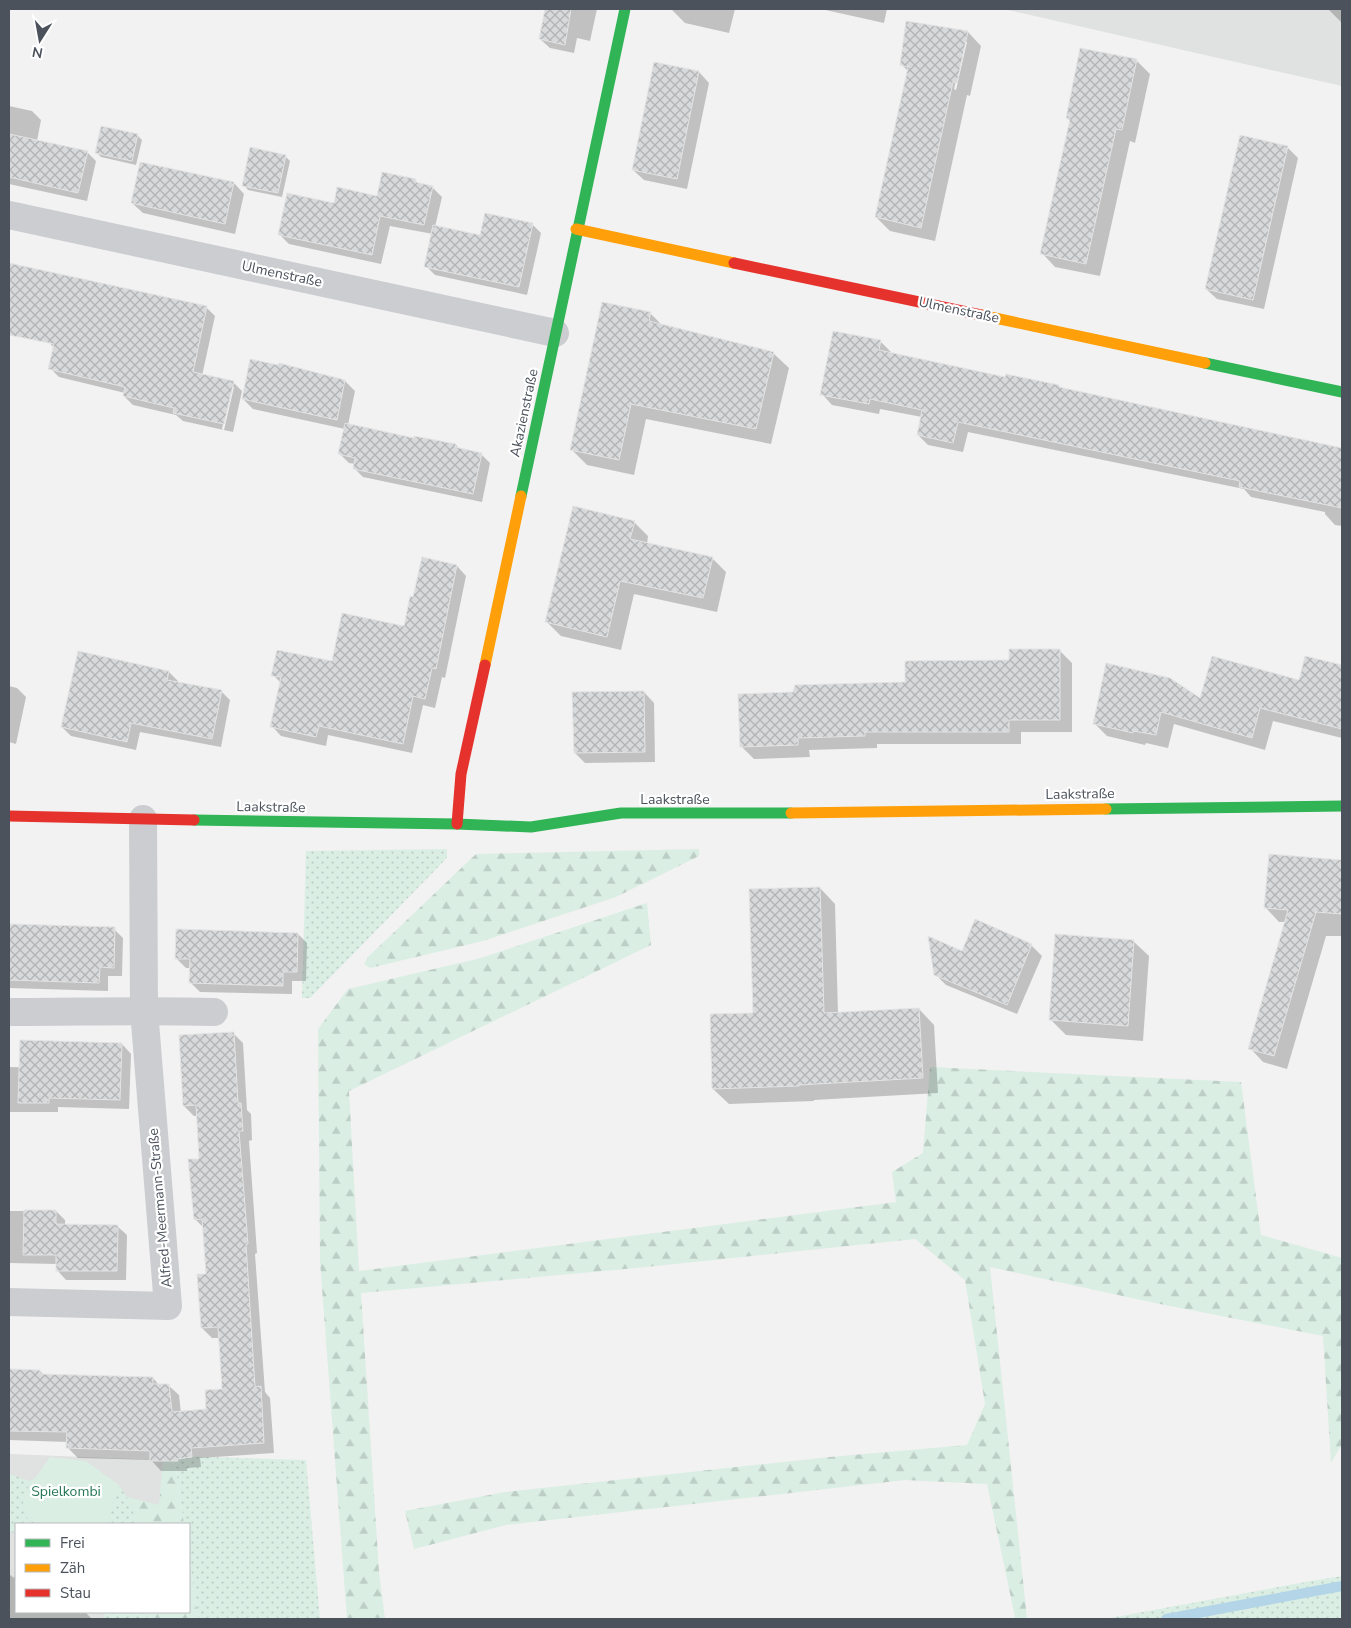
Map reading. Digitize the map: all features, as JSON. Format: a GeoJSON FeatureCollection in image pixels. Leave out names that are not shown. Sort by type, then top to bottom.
{"type":"FeatureCollection","features":[{"type":"Feature","properties":{"kind":"street","name":"Akazienstraße"},"geometry":{"type":"LineString","coordinates":[[457,824],[461,774],[522,494],[576,228],[625,9]]}},
{"type":"Feature","properties":{"kind":"street","name":"Ulmenstraße"},"geometry":{"type":"LineString","coordinates":[[9,214],[555,333]]}},
{"type":"Feature","properties":{"kind":"street","name":"Ulmenstraße"},"geometry":{"type":"LineString","coordinates":[[576,228],[1342,392]]}},
{"type":"Feature","properties":{"kind":"street","name":"Laakstraße"},"geometry":{"type":"LineString","coordinates":[[9,816],[531,827],[621,813],[730,814],[1342,806]]}},
{"type":"Feature","properties":{"kind":"street","name":"Alfred-Meermann-Straße"},"geometry":{"type":"LineString","coordinates":[[9,1302],[168,1306],[144,1010],[143,819]]}},
{"type":"Feature","properties":{"kind":"street"},"geometry":{"type":"LineString","coordinates":[[9,1012],[119,1012],[144,1010],[214,1012]]}},
{"type":"Feature","properties":{"kind":"shaded area"},"geometry":{"type":"Polygon","coordinates":[[[1004,9],[1342,9],[1342,86],[1183,50],[1004,9]]]}},
{"type":"Feature","properties":{"kind":"shaded area"},"geometry":{"type":"Polygon","coordinates":[[[9,1454],[163,1460],[159,1523],[15,1523],[15,1613],[153,1613],[152,1619],[9,1619],[9,1454]]]}},
{"type":"Feature","properties":{"kind":"green space"},"geometry":{"type":"Polygon","coordinates":[[[447,849],[447,858],[310,998],[302,998],[306,851],[447,849]]]}},
{"type":"Feature","properties":{"kind":"green space"},"geometry":{"type":"Polygon","coordinates":[[[699,849],[699,856],[616,897],[483,941],[370,968],[364,964],[368,957],[476,854],[699,849]]]}},
{"type":"Feature","properties":{"kind":"green space"},"geometry":{"type":"Polygon","coordinates":[[[647,903],[651,945],[349,1091],[359,1271],[896,1202],[892,1172],[923,1153],[930,1067],[1241,1082],[1261,1235],[1342,1258],[1342,1444],[1331,1463],[1323,1336],[1150,1302],[990,1267],[1027,1619],[1013,1619],[1015,1617],[987,1484],[905,1480],[506,1525],[414,1549],[405,1511],[505,1492],[830,1457],[967,1445],[985,1404],[965,1280],[915,1239],[636,1268],[361,1293],[379,1572],[385,1619],[347,1619],[320,1261],[318,1029],[348,989],[481,958],[647,903]]]}},
{"type":"Feature","properties":{"kind":"green space"},"geometry":{"type":"Polygon","coordinates":[[[174,1456],[306,1460],[320,1619],[198,1619],[190,1564],[190,1523],[184,1523],[174,1456]]]}},
{"type":"Feature","properties":{"kind":"green space"},"geometry":{"type":"Polygon","coordinates":[[[174,1456],[184,1523],[138,1523],[127,1497],[159,1505],[163,1460],[174,1456]]]}},
{"type":"Feature","properties":{"kind":"green space","name":"Spielkombi"},"geometry":{"type":"Polygon","coordinates":[[[50,1457],[86,1461],[119,1485],[107,1523],[35,1523],[25,1516],[23,1503],[30,1481],[35,1478],[50,1457]]]}},
{"type":"Feature","properties":{"kind":"green space"},"geometry":{"type":"Polygon","coordinates":[[[9,1474],[30,1481],[23,1503],[25,1516],[35,1523],[15,1523],[15,1533],[9,1532],[9,1474]]]}},
{"type":"Feature","properties":{"kind":"green space"},"geometry":{"type":"Polygon","coordinates":[[[119,1485],[127,1497],[138,1523],[107,1523],[119,1485]]]}},
{"type":"Feature","properties":{"kind":"green space"},"geometry":{"type":"Polygon","coordinates":[[[190,1564],[198,1619],[148,1619],[146,1613],[190,1613],[190,1564]]]}},
{"type":"Feature","properties":{"kind":"green space"},"geometry":{"type":"Polygon","coordinates":[[[1342,1576],[1342,1619],[1105,1619],[1311,1581],[1342,1576]]]}},
{"type":"Feature","properties":{"kind":"green space"},"geometry":{"type":"Polygon","coordinates":[[[104,1613],[146,1613],[148,1619],[105,1619],[104,1613]]]}},
{"type":"Feature","properties":{"kind":"building"},"geometry":{"type":"Polygon","coordinates":[[[545,9],[571,9],[565,45],[539,39],[545,9]]]}},
{"type":"Feature","properties":{"kind":"building"},"geometry":{"type":"Polygon","coordinates":[[[906,21],[968,31],[957,83],[953,82],[921,228],[875,217],[908,67],[900,65],[906,21]]]}},
{"type":"Feature","properties":{"kind":"building"},"geometry":{"type":"Polygon","coordinates":[[[1080,48],[1137,59],[1122,130],[1116,129],[1086,264],[1040,254],[1070,119],[1066,118],[1080,48]]]}},
{"type":"Feature","properties":{"kind":"building"},"geometry":{"type":"Polygon","coordinates":[[[654,62],[699,71],[677,179],[632,170],[654,62]]]}},
{"type":"Feature","properties":{"kind":"building"},"geometry":{"type":"Polygon","coordinates":[[[101,126],[138,134],[132,161],[95,153],[101,126]]]}},
{"type":"Feature","properties":{"kind":"building"},"geometry":{"type":"Polygon","coordinates":[[[9,134],[88,151],[78,193],[9,177],[9,134]]]}},
{"type":"Feature","properties":{"kind":"building"},"geometry":{"type":"Polygon","coordinates":[[[1240,135],[1288,146],[1253,300],[1205,289],[1240,135]]]}},
{"type":"Feature","properties":{"kind":"building"},"geometry":{"type":"Polygon","coordinates":[[[250,147],[286,155],[278,193],[242,186],[250,147]]]}},
{"type":"Feature","properties":{"kind":"building"},"geometry":{"type":"Polygon","coordinates":[[[140,162],[234,182],[225,224],[131,203],[140,162]]]}},
{"type":"Feature","properties":{"kind":"building"},"geometry":{"type":"Polygon","coordinates":[[[382,172],[416,179],[415,182],[433,186],[424,225],[380,216],[372,255],[278,235],[287,193],[334,203],[337,187],[377,196],[382,172]]]}},
{"type":"Feature","properties":{"kind":"building"},"geometry":{"type":"Polygon","coordinates":[[[485,213],[533,223],[519,287],[424,267],[433,225],[480,235],[485,213]]]}},
{"type":"Feature","properties":{"kind":"building"},"geometry":{"type":"Polygon","coordinates":[[[9,263],[207,306],[193,372],[234,381],[224,424],[173,413],[174,408],[123,396],[125,387],[48,369],[54,344],[9,335],[9,263]]]}},
{"type":"Feature","properties":{"kind":"building"},"geometry":{"type":"Polygon","coordinates":[[[602,302],[651,312],[649,321],[774,352],[756,429],[631,404],[619,460],[570,450],[602,302]]]}},
{"type":"Feature","properties":{"kind":"building"},"geometry":{"type":"Polygon","coordinates":[[[833,331],[881,340],[879,350],[1005,377],[1006,374],[1059,385],[1059,387],[1342,448],[1342,508],[1239,487],[1240,481],[958,422],[953,443],[917,435],[922,410],[870,399],[869,404],[820,395],[833,331]]]}},
{"type":"Feature","properties":{"kind":"building"},"geometry":{"type":"Polygon","coordinates":[[[250,359],[278,365],[279,363],[345,380],[337,420],[242,399],[250,359]]]}},
{"type":"Feature","properties":{"kind":"building"},"geometry":{"type":"Polygon","coordinates":[[[345,423],[414,438],[414,436],[456,444],[455,447],[482,453],[473,494],[353,469],[355,458],[338,454],[345,423]]]}},
{"type":"Feature","properties":{"kind":"building"},"geometry":{"type":"Polygon","coordinates":[[[573,506],[635,521],[630,539],[713,557],[703,598],[620,581],[607,637],[545,622],[573,506]]]}},
{"type":"Feature","properties":{"kind":"building"},"geometry":{"type":"Polygon","coordinates":[[[422,557],[457,565],[436,669],[432,668],[425,699],[413,696],[403,744],[319,726],[316,737],[270,727],[281,677],[271,676],[277,650],[332,661],[342,613],[404,626],[410,596],[413,597],[422,557]]]}},
{"type":"Feature","properties":{"kind":"building"},"geometry":{"type":"Polygon","coordinates":[[[1009,649],[1060,649],[1060,720],[1009,720],[1009,732],[865,732],[865,736],[798,738],[798,745],[740,747],[738,694],[793,692],[795,685],[905,682],[905,661],[1009,660],[1009,649]]]}},
{"type":"Feature","properties":{"kind":"building"},"geometry":{"type":"Polygon","coordinates":[[[78,651],[169,671],[167,680],[222,690],[212,739],[131,723],[127,742],[61,727],[78,651]]]}},
{"type":"Feature","properties":{"kind":"building"},"geometry":{"type":"Polygon","coordinates":[[[1212,656],[1299,680],[1305,656],[1342,665],[1342,729],[1260,708],[1252,738],[1161,712],[1156,735],[1133,731],[1133,733],[1093,724],[1106,663],[1170,678],[1200,698],[1212,656]]]}},
{"type":"Feature","properties":{"kind":"building"},"geometry":{"type":"Polygon","coordinates":[[[644,691],[645,752],[574,753],[572,692],[644,691]]]}},
{"type":"Feature","properties":{"kind":"building"},"geometry":{"type":"Polygon","coordinates":[[[1269,854],[1342,860],[1342,914],[1316,912],[1274,1056],[1248,1049],[1288,910],[1264,908],[1269,854]]]}},
{"type":"Feature","properties":{"kind":"building"},"geometry":{"type":"Polygon","coordinates":[[[820,887],[824,1013],[919,1008],[923,1078],[799,1086],[712,1089],[710,1014],[753,1013],[749,889],[820,887]]]}},
{"type":"Feature","properties":{"kind":"building"},"geometry":{"type":"Polygon","coordinates":[[[975,919],[1032,944],[1007,1005],[934,975],[928,936],[962,951],[975,919]]]}},
{"type":"Feature","properties":{"kind":"building"},"geometry":{"type":"Polygon","coordinates":[[[9,924],[115,927],[114,968],[100,967],[99,983],[9,980],[9,924]]]}},
{"type":"Feature","properties":{"kind":"building"},"geometry":{"type":"Polygon","coordinates":[[[176,929],[298,933],[297,972],[283,972],[283,986],[189,983],[190,959],[175,959],[176,929]]]}},
{"type":"Feature","properties":{"kind":"building"},"geometry":{"type":"Polygon","coordinates":[[[1055,934],[1134,940],[1128,1026],[1049,1020],[1055,934]]]}},
{"type":"Feature","properties":{"kind":"building"},"geometry":{"type":"Polygon","coordinates":[[[234,1032],[238,1103],[241,1103],[243,1131],[239,1131],[248,1244],[246,1244],[255,1387],[261,1386],[264,1443],[191,1448],[192,1457],[177,1459],[178,1461],[150,1461],[150,1451],[66,1448],[67,1432],[9,1431],[9,1369],[40,1370],[40,1374],[153,1377],[153,1384],[169,1384],[172,1412],[206,1409],[205,1390],[222,1389],[218,1327],[201,1328],[197,1274],[206,1274],[202,1219],[194,1220],[188,1159],[199,1159],[196,1105],[183,1106],[179,1035],[234,1032]]]}},
{"type":"Feature","properties":{"kind":"building"},"geometry":{"type":"Polygon","coordinates":[[[20,1040],[122,1043],[120,1100],[49,1098],[49,1103],[18,1103],[20,1040]]]}},
{"type":"Feature","properties":{"kind":"building"},"geometry":{"type":"Polygon","coordinates":[[[24,1210],[56,1210],[56,1224],[118,1225],[117,1271],[56,1271],[56,1255],[23,1255],[24,1210]]]}},
{"type":"Feature","properties":{"kind":"waterway"},"geometry":{"type":"LineString","coordinates":[[1166,1619],[1342,1586]]}},
{"type":"Feature","properties":{"kind":"traffic: fast"},"geometry":{"type":"LineString","coordinates":[[521,496],[625,9]]}},
{"type":"Feature","properties":{"kind":"traffic: fast"},"geometry":{"type":"LineString","coordinates":[[1205,363],[1342,392]]}},
{"type":"Feature","properties":{"kind":"traffic: fast"},"geometry":{"type":"LineString","coordinates":[[1106,809],[1342,806]]}},
{"type":"Feature","properties":{"kind":"traffic: fast"},"geometry":{"type":"LineString","coordinates":[[194,820],[531,827],[621,813],[791,813]]}},
{"type":"Feature","properties":{"kind":"traffic: slow"},"geometry":{"type":"LineString","coordinates":[[576,229],[734,263]]}},
{"type":"Feature","properties":{"kind":"traffic: slow"},"geometry":{"type":"LineString","coordinates":[[981,315],[1205,363]]}},
{"type":"Feature","properties":{"kind":"traffic: slow"},"geometry":{"type":"LineString","coordinates":[[485,665],[521,496]]}},
{"type":"Feature","properties":{"kind":"traffic: slow"},"geometry":{"type":"LineString","coordinates":[[791,813],[1106,809]]}},
{"type":"Feature","properties":{"kind":"traffic: jam"},"geometry":{"type":"LineString","coordinates":[[734,263],[981,315]]}},
{"type":"Feature","properties":{"kind":"traffic: jam"},"geometry":{"type":"LineString","coordinates":[[457,824],[461,774],[485,665]]}},
{"type":"Feature","properties":{"kind":"traffic: jam"},"geometry":{"type":"LineString","coordinates":[[9,816],[194,820]]}}]}
